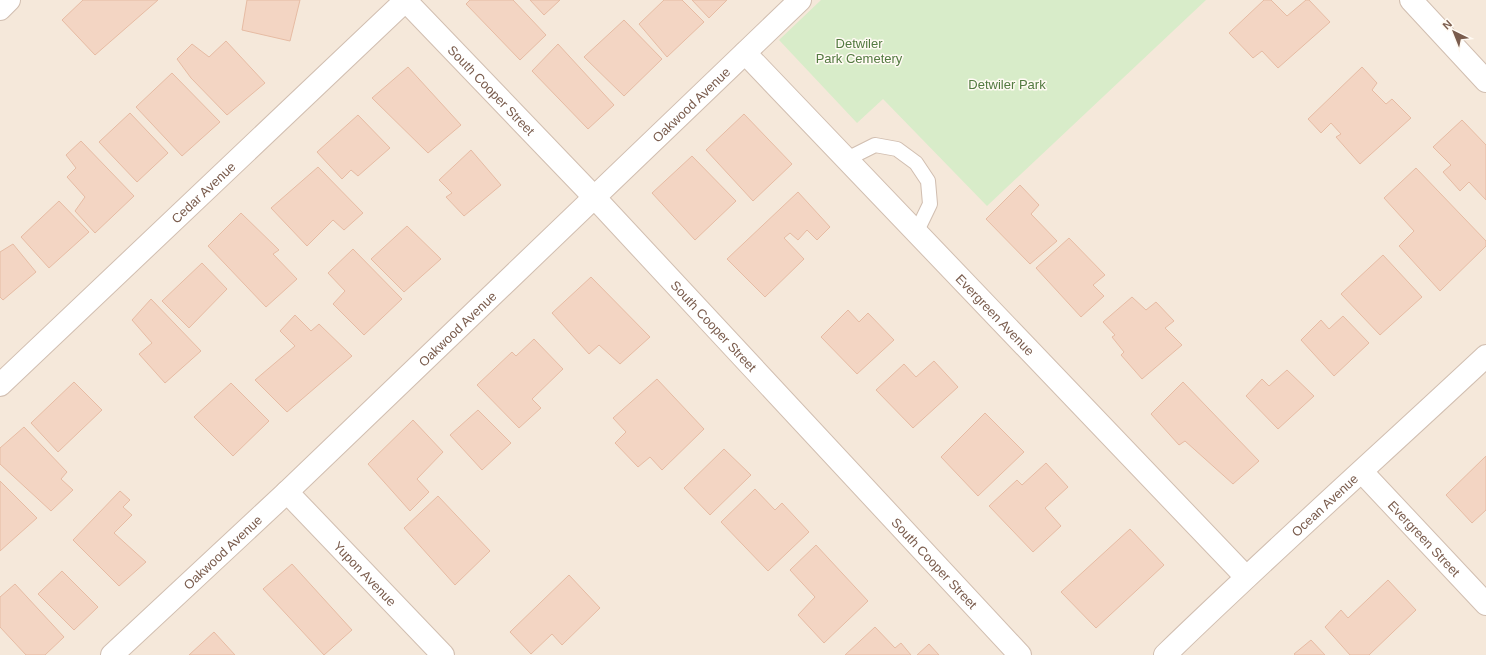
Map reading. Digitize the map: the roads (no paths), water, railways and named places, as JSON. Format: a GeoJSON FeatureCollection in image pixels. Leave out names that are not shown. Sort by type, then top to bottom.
{"type":"FeatureCollection","features":[{"type":"Feature","properties":{"kind":"street"},"geometry":{"type":"LineString","coordinates":[[0,9],[9,0]]}},
{"type":"Feature","properties":{"kind":"street","name":"South Cooper Street"},"geometry":{"type":"LineString","coordinates":[[405,0],[595,198],[1020,655]]}},
{"type":"Feature","properties":{"kind":"street","name":"Cedar Avenue"},"geometry":{"type":"LineString","coordinates":[[0,385],[405,0]]}},
{"type":"Feature","properties":{"kind":"street","name":"Oakwood Avenue"},"geometry":{"type":"LineString","coordinates":[[112,655],[287,492],[800,0]]}},
{"type":"Feature","properties":{"kind":"street"},"geometry":{"type":"LineString","coordinates":[[1411,0],[1486,81]]}},
{"type":"Feature","properties":{"kind":"street","name":"Evergreen Avenue"},"geometry":{"type":"LineString","coordinates":[[744,53],[1246,576]]}},
{"type":"Feature","properties":{"kind":"street","name":"Ocean Avenue"},"geometry":{"type":"LineString","coordinates":[[1166,655],[1246,576],[1362,472],[1486,356]]}},
{"type":"Feature","properties":{"kind":"street","name":"Evergreen Street"},"geometry":{"type":"LineString","coordinates":[[1362,472],[1486,604]]}},
{"type":"Feature","properties":{"kind":"street","name":"Yupon Avenue"},"geometry":{"type":"LineString","coordinates":[[287,492],[443,655]]}},
{"type":"Feature","properties":{"kind":"lane"},"geometry":{"type":"LineString","coordinates":[[846,160],[876,145],[897,149],[916,163],[928,181],[930,204],[916,233]]}},
{"type":"Feature","properties":{"kind":"park label","name":"Detwiler Park Cemetery"},"geometry":{"type":"Point","coordinates":[859,50]}},
{"type":"Feature","properties":{"kind":"park label","name":"Detwiler Park"},"geometry":{"type":"Point","coordinates":[1007,84]}}]}
